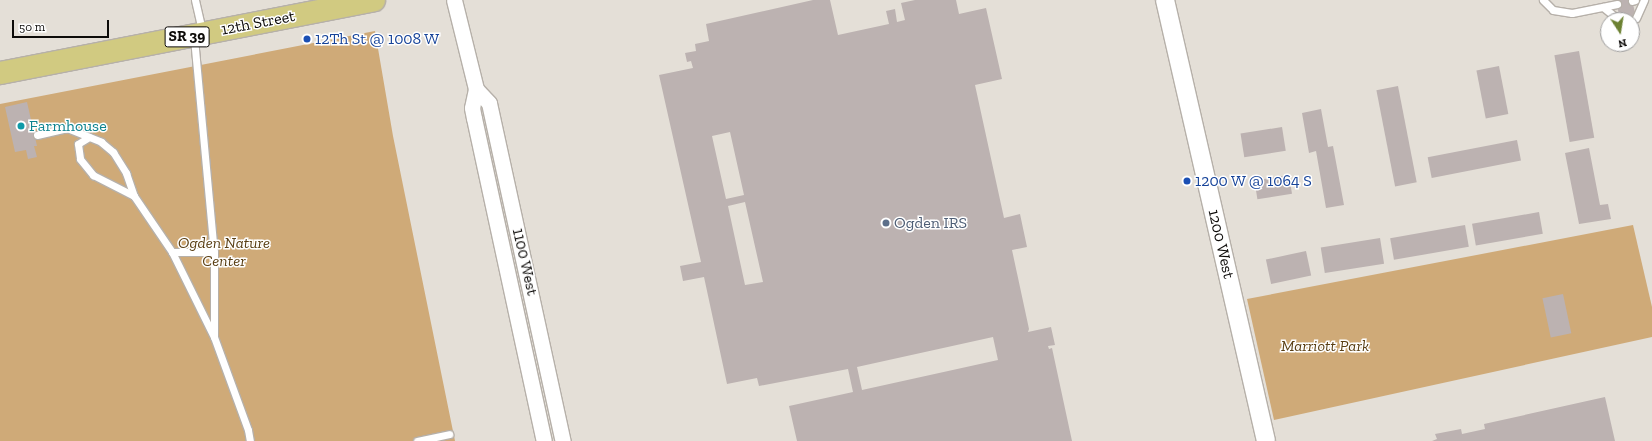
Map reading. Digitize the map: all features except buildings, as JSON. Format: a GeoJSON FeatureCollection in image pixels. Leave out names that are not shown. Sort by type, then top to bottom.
{"type":"FeatureCollection","features":[{"type":"Feature","properties":{"kind":"main road","name":"12th Street"},"geometry":{"type":"LineString","coordinates":[[0,73],[198,35],[330,4],[374,0]]}},
{"type":"Feature","properties":{"kind":"street","name":"1100 West"},"geometry":{"type":"LineString","coordinates":[[454,0],[476,89],[472,108],[544,441]]}},
{"type":"Feature","properties":{"kind":"street","name":"1200 West"},"geometry":{"type":"LineString","coordinates":[[1165,0],[1266,441]]}},
{"type":"Feature","properties":{"kind":"street","name":"1100 West"},"geometry":{"type":"LineString","coordinates":[[476,89],[489,103],[563,441]]}},
{"type":"Feature","properties":{"kind":"street"},"geometry":{"type":"LineString","coordinates":[[480,144],[498,140]]}},
{"type":"Feature","properties":{"kind":"lane"},"geometry":{"type":"LineString","coordinates":[[195,0],[214,252],[214,337]]}},
{"type":"Feature","properties":{"kind":"lane"},"geometry":{"type":"LineString","coordinates":[[1543,0],[1553,10],[1572,13],[1605,2],[1617,4]]}},
{"type":"Feature","properties":{"kind":"lane"},"geometry":{"type":"LineString","coordinates":[[1634,10],[1644,0]]}},
{"type":"Feature","properties":{"kind":"lane"},"geometry":{"type":"LineString","coordinates":[[1639,12],[1644,0]]}},
{"type":"Feature","properties":{"kind":"lane"},"geometry":{"type":"LineString","coordinates":[[1605,2],[1615,12]]}},
{"type":"Feature","properties":{"kind":"lane"},"geometry":{"type":"LineString","coordinates":[[37,135],[67,128],[101,142],[113,152],[126,173],[134,196],[172,252],[214,337],[248,430],[250,441]]}},
{"type":"Feature","properties":{"kind":"lane"},"geometry":{"type":"LineString","coordinates":[[90,137],[78,144],[80,159],[93,175],[134,196]]}},
{"type":"Feature","properties":{"kind":"lane"},"geometry":{"type":"LineString","coordinates":[[172,252],[214,252]]}},
{"type":"Feature","properties":{"kind":"lane"},"geometry":{"type":"LineString","coordinates":[[417,441],[449,434]]}},
{"type":"Feature","properties":{"kind":"green space","name":"Ogden Nature Center"},"geometry":{"type":"Polygon","coordinates":[[[375,31],[393,136],[455,441],[0,441],[0,104],[375,31]]]}},
{"type":"Feature","properties":{"kind":"green space","name":"Marriott Park"},"geometry":{"type":"Polygon","coordinates":[[[1633,225],[1652,307],[1652,337],[1274,420],[1247,299],[1633,225]]]}},
{"type":"Feature","properties":{"kind":"place","name":"12Th St @ 1008 W"},"geometry":{"type":"Point","coordinates":[307,39]}},
{"type":"Feature","properties":{"kind":"place","name":"Farmhouse"},"geometry":{"type":"Point","coordinates":[21,126]}},
{"type":"Feature","properties":{"kind":"place","name":"1200 W @ 1064 S"},"geometry":{"type":"Point","coordinates":[1187,181]}},
{"type":"Feature","properties":{"kind":"place","name":"Ogden IRS"},"geometry":{"type":"Point","coordinates":[886,223]}}]}
